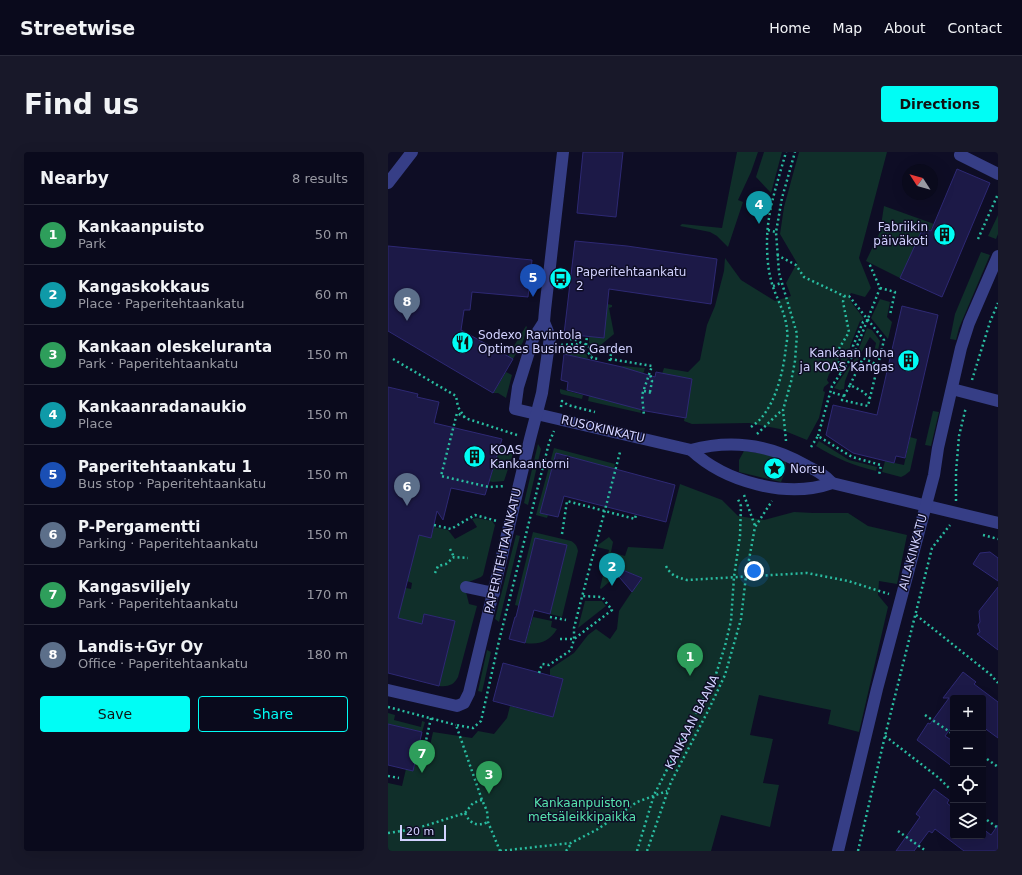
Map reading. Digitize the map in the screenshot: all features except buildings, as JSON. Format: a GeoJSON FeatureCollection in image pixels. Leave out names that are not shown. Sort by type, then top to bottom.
{"type":"FeatureCollection","features":[{"type":"Feature","properties":{"kind":"street"},"geometry":{"type":"LineString","coordinates":[[388,183],[412,152]]}},
{"type":"Feature","properties":{"kind":"street","name":"PAPERITEHTAANKATU"},"geometry":{"type":"LineString","coordinates":[[515,409],[518,387],[533,339],[544,322],[563,152]]}},
{"type":"Feature","properties":{"kind":"street"},"geometry":{"type":"LineString","coordinates":[[960,155],[998,174]]}},
{"type":"Feature","properties":{"kind":"street","name":"AILAKINKATU"},"geometry":{"type":"LineString","coordinates":[[838,851],[877,689],[926,506],[961,348],[969,323],[998,256]]}},
{"type":"Feature","properties":{"kind":"street","name":"PAPERITEHTAANKATU"},"geometry":{"type":"LineString","coordinates":[[388,690],[457,706],[464,703],[469,693],[542,393],[550,337],[544,322]]}},
{"type":"Feature","properties":{"kind":"street"},"geometry":{"type":"LineString","coordinates":[[952,389],[998,400]]}},
{"type":"Feature","properties":{"kind":"street","name":"RUSOKINKATU"},"geometry":{"type":"LineString","coordinates":[[515,409],[559,418],[691,450],[701,459],[721,471],[758,484],[789,489],[817,488],[832,483]]}},
{"type":"Feature","properties":{"kind":"street","name":"RUSOKINKATU"},"geometry":{"type":"LineString","coordinates":[[691,450],[705,446],[727,444],[750,445],[791,457],[821,473],[832,483],[998,523]]}},
{"type":"Feature","properties":{"kind":"street"},"geometry":{"type":"LineString","coordinates":[[466,587],[494,593]]}},
{"type":"Feature","properties":{"kind":"path"},"geometry":{"type":"LineString","coordinates":[[751,427],[762,418],[771,402],[781,379],[785,357],[788,331],[773,286],[768,263],[768,230],[772,202],[786,152]]}},
{"type":"Feature","properties":{"kind":"path"},"geometry":{"type":"LineString","coordinates":[[787,443],[783,410],[795,361],[797,334],[781,283],[776,232],[782,198],[796,152]]}},
{"type":"Feature","properties":{"kind":"path"},"geometry":{"type":"LineString","coordinates":[[978,239],[998,194]]}},
{"type":"Feature","properties":{"kind":"path"},"geometry":{"type":"LineString","coordinates":[[768,230],[776,232]]}},
{"type":"Feature","properties":{"kind":"path"},"geometry":{"type":"LineString","coordinates":[[777,254],[796,265],[804,277],[844,296],[849,296],[884,340],[868,406],[842,400],[863,358]]}},
{"type":"Feature","properties":{"kind":"path"},"geometry":{"type":"LineString","coordinates":[[811,447],[818,436],[832,386],[854,354],[880,288],[869,263]]}},
{"type":"Feature","properties":{"kind":"path"},"geometry":{"type":"LineString","coordinates":[[773,286],[781,283]]}},
{"type":"Feature","properties":{"kind":"path"},"geometry":{"type":"LineString","coordinates":[[880,288],[895,292],[890,315]]}},
{"type":"Feature","properties":{"kind":"path"},"geometry":{"type":"LineString","coordinates":[[842,372],[837,352],[849,332],[843,302],[844,296]]}},
{"type":"Feature","properties":{"kind":"path"},"geometry":{"type":"LineString","coordinates":[[570,334],[570,339],[576,340],[596,351]]}},
{"type":"Feature","properties":{"kind":"path"},"geometry":{"type":"LineString","coordinates":[[586,345],[587,336]]}},
{"type":"Feature","properties":{"kind":"path"},"geometry":{"type":"LineString","coordinates":[[561,345],[576,344],[591,355],[592,358],[600,359]]}},
{"type":"Feature","properties":{"kind":"path"},"geometry":{"type":"LineString","coordinates":[[591,355],[602,346],[611,354],[609,364]]}},
{"type":"Feature","properties":{"kind":"path"},"geometry":{"type":"LineString","coordinates":[[854,354],[878,365]]}},
{"type":"Feature","properties":{"kind":"path"},"geometry":{"type":"LineString","coordinates":[[610,359],[652,366],[642,395],[644,416]]}},
{"type":"Feature","properties":{"kind":"path"},"geometry":{"type":"LineString","coordinates":[[393,360],[456,396],[458,407],[465,418]]}},
{"type":"Feature","properties":{"kind":"path"},"geometry":{"type":"LineString","coordinates":[[644,391],[651,392],[652,381],[650,373]]}},
{"type":"Feature","properties":{"kind":"path"},"geometry":{"type":"LineString","coordinates":[[850,385],[862,391],[870,398]]}},
{"type":"Feature","properties":{"kind":"path"},"geometry":{"type":"LineString","coordinates":[[830,392],[844,396]]}},
{"type":"Feature","properties":{"kind":"path"},"geometry":{"type":"LineString","coordinates":[[388,707],[473,728],[481,720],[548,443],[554,434],[562,401],[568,405],[598,413]]}},
{"type":"Feature","properties":{"kind":"path"},"geometry":{"type":"LineString","coordinates":[[762,430],[783,410]]}},
{"type":"Feature","properties":{"kind":"path"},"geometry":{"type":"LineString","coordinates":[[509,486],[489,487],[441,476],[456,413],[465,418],[520,436]]}},
{"type":"Feature","properties":{"kind":"path"},"geometry":{"type":"LineString","coordinates":[[818,436],[852,457],[881,465],[878,475]]}},
{"type":"Feature","properties":{"kind":"path"},"geometry":{"type":"LineString","coordinates":[[539,673],[542,664],[550,665],[571,650],[574,639],[574,628],[594,545],[601,528],[620,452]]}},
{"type":"Feature","properties":{"kind":"path"},"geometry":{"type":"LineString","coordinates":[[956,492],[957,499]]}},
{"type":"Feature","properties":{"kind":"path"},"geometry":{"type":"LineString","coordinates":[[637,851],[654,795],[716,674],[725,646],[731,621],[734,577],[741,522],[741,506],[737,497]]}},
{"type":"Feature","properties":{"kind":"path"},"geometry":{"type":"LineString","coordinates":[[747,500],[755,527]]}},
{"type":"Feature","properties":{"kind":"path"},"geometry":{"type":"LineString","coordinates":[[562,534],[567,501],[635,519],[636,514]]}},
{"type":"Feature","properties":{"kind":"path"},"geometry":{"type":"LineString","coordinates":[[755,527],[768,505]]}},
{"type":"Feature","properties":{"kind":"path"},"geometry":{"type":"LineString","coordinates":[[434,525],[451,529],[476,515],[500,522]]}},
{"type":"Feature","properties":{"kind":"path","name":"AILAKINKATU"},"geometry":{"type":"LineString","coordinates":[[858,851],[932,548],[950,526]]}},
{"type":"Feature","properties":{"kind":"path","name":"KANKAAN BAANA"},"geometry":{"type":"LineString","coordinates":[[648,851],[667,791],[726,675],[741,619],[746,576],[755,527]]}},
{"type":"Feature","properties":{"kind":"path"},"geometry":{"type":"LineString","coordinates":[[450,549],[454,557]]}},
{"type":"Feature","properties":{"kind":"path"},"geometry":{"type":"LineString","coordinates":[[435,573],[438,566],[446,564],[454,557],[468,558]]}},
{"type":"Feature","properties":{"kind":"path"},"geometry":{"type":"LineString","coordinates":[[666,566],[669,573],[687,580],[807,573],[848,582],[894,595]]}},
{"type":"Feature","properties":{"kind":"path"},"geometry":{"type":"LineString","coordinates":[[560,639],[574,639],[612,610],[602,597],[582,596]]}},
{"type":"Feature","properties":{"kind":"path"},"geometry":{"type":"LineString","coordinates":[[916,615],[998,683]]}},
{"type":"Feature","properties":{"kind":"path"},"geometry":{"type":"LineString","coordinates":[[550,617],[566,620]]}},
{"type":"Feature","properties":{"kind":"path"},"geometry":{"type":"LineString","coordinates":[[925,715],[950,732]]}},
{"type":"Feature","properties":{"kind":"path"},"geometry":{"type":"LineString","coordinates":[[418,753],[423,754],[431,718]]}},
{"type":"Feature","properties":{"kind":"path"},"geometry":{"type":"LineString","coordinates":[[456,725],[487,811],[488,822],[500,851],[571,843],[598,829],[637,802],[667,791]]}},
{"type":"Feature","properties":{"kind":"path"},"geometry":{"type":"LineString","coordinates":[[885,736],[939,778],[950,789]]}},
{"type":"Feature","properties":{"kind":"path"},"geometry":{"type":"LineString","coordinates":[[986,758],[998,767]]}},
{"type":"Feature","properties":{"kind":"path"},"geometry":{"type":"LineString","coordinates":[[388,776],[399,778]]}},
{"type":"Feature","properties":{"kind":"path"},"geometry":{"type":"LineString","coordinates":[[388,833],[415,829],[465,813],[473,803],[482,800]]}},
{"type":"Feature","properties":{"kind":"path"},"geometry":{"type":"LineString","coordinates":[[465,813],[468,819],[476,824],[482,825],[488,822]]}},
{"type":"Feature","properties":{"kind":"path"},"geometry":{"type":"LineString","coordinates":[[986,819],[998,828]]}},
{"type":"Feature","properties":{"kind":"path"},"geometry":{"type":"LineString","coordinates":[[898,831],[926,851]]}},
{"type":"Feature","properties":{"kind":"path"},"geometry":{"type":"LineString","coordinates":[[566,851],[571,843]]}},
{"type":"Feature","properties":{"kind":"green space"},"geometry":{"type":"Polygon","coordinates":[[[737,152],[758,152],[751,172],[738,200],[743,202],[728,247],[717,236],[710,232],[680,226],[682,224],[722,228],[737,152]]]}},
{"type":"Feature","properties":{"kind":"green space"},"geometry":{"type":"Polygon","coordinates":[[[764,152],[782,152],[771,193],[756,177],[764,152]]]}},
{"type":"Feature","properties":{"kind":"green space"},"geometry":{"type":"Polygon","coordinates":[[[799,152],[887,152],[859,258],[871,288],[865,297],[851,293],[849,296],[852,303],[864,319],[860,321],[850,346],[851,354],[843,366],[840,357],[837,362],[839,373],[834,370],[829,374],[827,380],[829,383],[824,387],[823,391],[825,392],[819,418],[807,440],[780,429],[749,423],[692,424],[684,421],[692,379],[662,374],[664,368],[688,372],[700,360],[707,325],[715,306],[724,271],[725,258],[741,280],[775,301],[791,296],[786,283],[797,263],[780,234],[784,207],[799,152]]]}},
{"type":"Feature","properties":{"kind":"green space"},"geometry":{"type":"Polygon","coordinates":[[[884,206],[934,224],[930,231],[923,228],[900,278],[866,261],[880,232],[884,206]]]}},
{"type":"Feature","properties":{"kind":"green space"},"geometry":{"type":"Polygon","coordinates":[[[998,215],[998,234],[996,239],[988,236],[998,215]]]}},
{"type":"Feature","properties":{"kind":"green space"},"geometry":{"type":"Polygon","coordinates":[[[981,252],[990,255],[959,328],[956,340],[950,339],[955,314],[981,252]]]}},
{"type":"Feature","properties":{"kind":"green space"},"geometry":{"type":"Polygon","coordinates":[[[880,299],[890,302],[887,317],[892,322],[888,339],[871,318],[880,299]]]}},
{"type":"Feature","properties":{"kind":"green space"},"geometry":{"type":"Polygon","coordinates":[[[607,304],[612,305],[612,307],[609,308],[614,334],[597,348],[589,343],[589,336],[607,304]]]}},
{"type":"Feature","properties":{"kind":"green space"},"geometry":{"type":"Polygon","coordinates":[[[526,326],[523,342],[513,359],[508,356],[526,326]]]}},
{"type":"Feature","properties":{"kind":"green space"},"geometry":{"type":"Polygon","coordinates":[[[867,328],[872,330],[880,341],[876,359],[873,357],[876,343],[870,337],[861,353],[858,351],[867,328]]]}},
{"type":"Feature","properties":{"kind":"green space"},"geometry":{"type":"Polygon","coordinates":[[[565,346],[574,346],[587,355],[588,359],[564,354],[565,346]]]}},
{"type":"Feature","properties":{"kind":"green space"},"geometry":{"type":"Polygon","coordinates":[[[856,357],[859,359],[849,371],[844,389],[840,390],[834,388],[856,357]]]}},
{"type":"Feature","properties":{"kind":"green space"},"geometry":{"type":"Polygon","coordinates":[[[623,366],[645,368],[638,391],[641,413],[588,401],[589,396],[623,366]]]}},
{"type":"Feature","properties":{"kind":"green space"},"geometry":{"type":"Polygon","coordinates":[[[506,372],[512,375],[506,398],[498,393],[493,393],[506,372]]]}},
{"type":"Feature","properties":{"kind":"green space"},"geometry":{"type":"Polygon","coordinates":[[[560,389],[583,395],[582,399],[561,394],[560,389]]]}},
{"type":"Feature","properties":{"kind":"green space"},"geometry":{"type":"Polygon","coordinates":[[[933,411],[939,412],[931,446],[925,445],[933,411]]]}},
{"type":"Feature","properties":{"kind":"green space"},"geometry":{"type":"Polygon","coordinates":[[[910,437],[917,439],[910,471],[901,477],[882,472],[885,461],[904,465],[910,437]]]}},
{"type":"Feature","properties":{"kind":"green space"},"geometry":{"type":"Polygon","coordinates":[[[819,441],[849,460],[877,467],[876,471],[852,464],[831,455],[816,446],[819,441]]]}},
{"type":"Feature","properties":{"kind":"green space"},"geometry":{"type":"Polygon","coordinates":[[[501,444],[514,451],[504,481],[493,482],[449,472],[450,469],[490,479],[501,444]]]}},
{"type":"Feature","properties":{"kind":"green space"},"geometry":{"type":"Polygon","coordinates":[[[538,444],[541,449],[528,505],[524,503],[538,444]]]}},
{"type":"Feature","properties":{"kind":"green space"},"geometry":{"type":"Polygon","coordinates":[[[554,448],[615,464],[605,506],[602,506],[611,468],[556,453],[540,513],[548,515],[547,518],[536,515],[554,448]]]}},
{"type":"Feature","properties":{"kind":"green space"},"geometry":{"type":"Polygon","coordinates":[[[744,451],[765,454],[786,461],[786,470],[781,482],[739,472],[739,460],[744,451]]]}},
{"type":"Feature","properties":{"kind":"green space","name":"Kankaanpuiston metsäleikkipaikka"},"geometry":{"type":"Polygon","coordinates":[[[680,484],[722,500],[738,516],[764,520],[794,512],[848,513],[868,526],[907,535],[897,584],[879,581],[878,595],[888,607],[859,732],[828,724],[831,710],[759,695],[750,735],[773,739],[763,783],[779,785],[770,827],[721,815],[711,851],[388,851],[388,783],[402,786],[406,769],[413,771],[417,757],[427,759],[433,732],[472,738],[478,731],[494,734],[507,718],[510,706],[553,717],[563,679],[550,675],[550,669],[574,653],[588,635],[596,629],[610,639],[617,629],[619,611],[641,578],[623,570],[601,589],[609,550],[597,547],[598,545],[609,537],[613,542],[611,552],[625,556],[628,547],[663,549],[680,484]]]}},
{"type":"Feature","properties":{"kind":"green space"},"geometry":{"type":"Polygon","coordinates":[[[477,518],[492,521],[495,525],[483,575],[464,584],[469,604],[477,606],[458,677],[455,682],[450,685],[439,686],[455,621],[424,614],[420,630],[388,616],[403,597],[406,588],[411,589],[412,583],[407,581],[419,535],[431,538],[434,527],[448,530],[455,539],[477,527],[472,519],[477,518]]]}},
{"type":"Feature","properties":{"kind":"green space"},"geometry":{"type":"Polygon","coordinates":[[[533,532],[571,541],[577,548],[578,551],[562,617],[550,614],[567,545],[535,538],[519,606],[515,605],[533,532]]]}},
{"type":"Feature","properties":{"kind":"green space"},"geometry":{"type":"Polygon","coordinates":[[[516,535],[520,536],[499,622],[495,619],[516,535]]]}},
{"type":"Feature","properties":{"kind":"green space"},"geometry":{"type":"Polygon","coordinates":[[[585,601],[602,601],[606,606],[578,628],[585,601]]]}},
{"type":"Feature","properties":{"kind":"green space"},"geometry":{"type":"Polygon","coordinates":[[[533,617],[552,621],[551,627],[557,629],[551,637],[543,642],[525,643],[533,617]]]}},
{"type":"Feature","properties":{"kind":"green space"},"geometry":{"type":"Polygon","coordinates":[[[487,650],[491,652],[482,692],[478,691],[487,650]]]}},
{"type":"Feature","properties":{"kind":"green space"},"geometry":{"type":"Polygon","coordinates":[[[388,713],[395,715],[394,720],[421,727],[422,721],[425,722],[422,732],[388,724],[388,713]]]}},
{"type":"Feature","properties":{"kind":"place","name":"Kankaanradanaukio"},"geometry":{"type":"Point","coordinates":[759,224]}},
{"type":"Feature","properties":{"kind":"place","name":"Fabriikin päiväkoti"},"geometry":{"type":"Point","coordinates":[944,234]}},
{"type":"Feature","properties":{"kind":"place","name":"Paperitehtaankatu 2"},"geometry":{"type":"Point","coordinates":[560,279]}},
{"type":"Feature","properties":{"kind":"place","name":"Paperitehtaankatu 1"},"geometry":{"type":"Point","coordinates":[533,297]}},
{"type":"Feature","properties":{"kind":"place","name":"Landis+Gyr Oy"},"geometry":{"type":"Point","coordinates":[407,321]}},
{"type":"Feature","properties":{"kind":"place","name":"Sodexo Ravintola Optimes Business Garden"},"geometry":{"type":"Point","coordinates":[462,342]}},
{"type":"Feature","properties":{"kind":"place","name":"Kankaan Ilona ja KOAS Kangas"},"geometry":{"type":"Point","coordinates":[909,360]}},
{"type":"Feature","properties":{"kind":"place","name":"KOAS Kankaantorni"},"geometry":{"type":"Point","coordinates":[475,457]}},
{"type":"Feature","properties":{"kind":"place","name":"Norsu"},"geometry":{"type":"Point","coordinates":[774,469]}},
{"type":"Feature","properties":{"kind":"place","name":"P-Pergamentti"},"geometry":{"type":"Point","coordinates":[407,506]}},
{"type":"Feature","properties":{"kind":"place","name":"Kangaskokkaus"},"geometry":{"type":"Point","coordinates":[612,586]}},
{"type":"Feature","properties":{"kind":"place","name":"Kankaanpuisto"},"geometry":{"type":"Point","coordinates":[690,676]}},
{"type":"Feature","properties":{"kind":"place","name":"Kangasviljely"},"geometry":{"type":"Point","coordinates":[422,773]}},
{"type":"Feature","properties":{"kind":"place","name":"Kankaan oleskeluranta"},"geometry":{"type":"Point","coordinates":[489,794]}}]}
